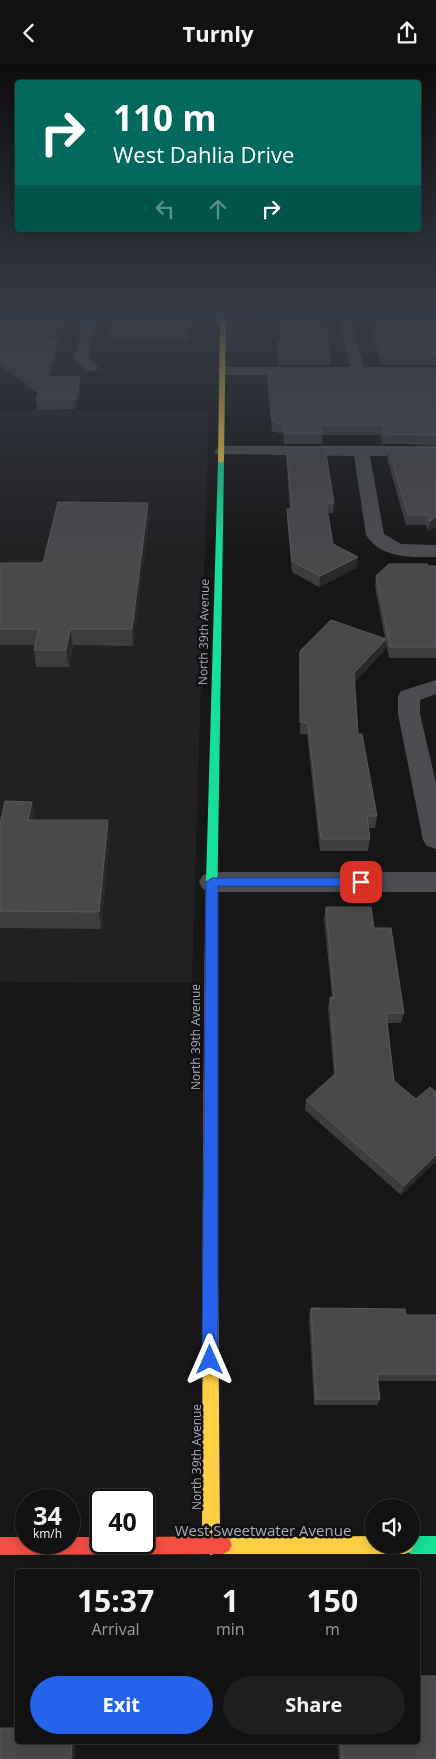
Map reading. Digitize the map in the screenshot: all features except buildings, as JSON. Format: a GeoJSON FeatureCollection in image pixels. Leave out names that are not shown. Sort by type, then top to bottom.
{"type":"FeatureCollection","features":[{"type":"Feature","properties":{"kind":"street","name":"North 39th Avenue"},"geometry":{"type":"LineString","coordinates":[[211,1547],[212,882],[222,396]]}},
{"type":"Feature","properties":{"kind":"street"},"geometry":{"type":"LineString","coordinates":[[222,451],[436,451]]}},
{"type":"Feature","properties":{"kind":"street"},"geometry":{"type":"LineString","coordinates":[[361,451],[375,535],[384,546],[404,551],[436,551]]}},
{"type":"Feature","properties":{"kind":"street"},"geometry":{"type":"LineString","coordinates":[[436,687],[409,695],[409,714],[436,840]]}},
{"type":"Feature","properties":{"kind":"street"},"geometry":{"type":"LineString","coordinates":[[212,882],[436,882]]}},
{"type":"Feature","properties":{"kind":"street","name":"West Sweetwater Avenue"},"geometry":{"type":"LineString","coordinates":[[0,1547],[365,1545]]}},
{"type":"Feature","properties":{"kind":"street"},"geometry":{"type":"LineString","coordinates":[[420,1545],[436,1545]]}},
{"type":"Feature","properties":{"kind":"shaded area"},"geometry":{"type":"Polygon","coordinates":[[[0,410],[209,410],[192,983],[0,982],[0,410]]]}},
{"type":"Feature","properties":{"kind":"traffic: fast"},"geometry":{"type":"LineString","coordinates":[[211,917],[221,461]]}},
{"type":"Feature","properties":{"kind":"traffic: fast"},"geometry":{"type":"LineString","coordinates":[[420,1545],[436,1545]]}},
{"type":"Feature","properties":{"kind":"traffic: slow"},"geometry":{"type":"LineString","coordinates":[[221,461],[222,396]]}},
{"type":"Feature","properties":{"kind":"traffic: slow"},"geometry":{"type":"LineString","coordinates":[[210,1145],[211,1546]]}},
{"type":"Feature","properties":{"kind":"traffic: slow"},"geometry":{"type":"LineString","coordinates":[[223,1545],[365,1545]]}},
{"type":"Feature","properties":{"kind":"traffic: jam"},"geometry":{"type":"LineString","coordinates":[[210,1145],[211,917]]}},
{"type":"Feature","properties":{"kind":"traffic: jam"},"geometry":{"type":"LineString","coordinates":[[0,1546],[223,1545]]}},
{"type":"Feature","properties":{"kind":"route"},"geometry":{"type":"LineString","coordinates":[[210,1360],[210,975],[212,882],[361,882]]}}]}
